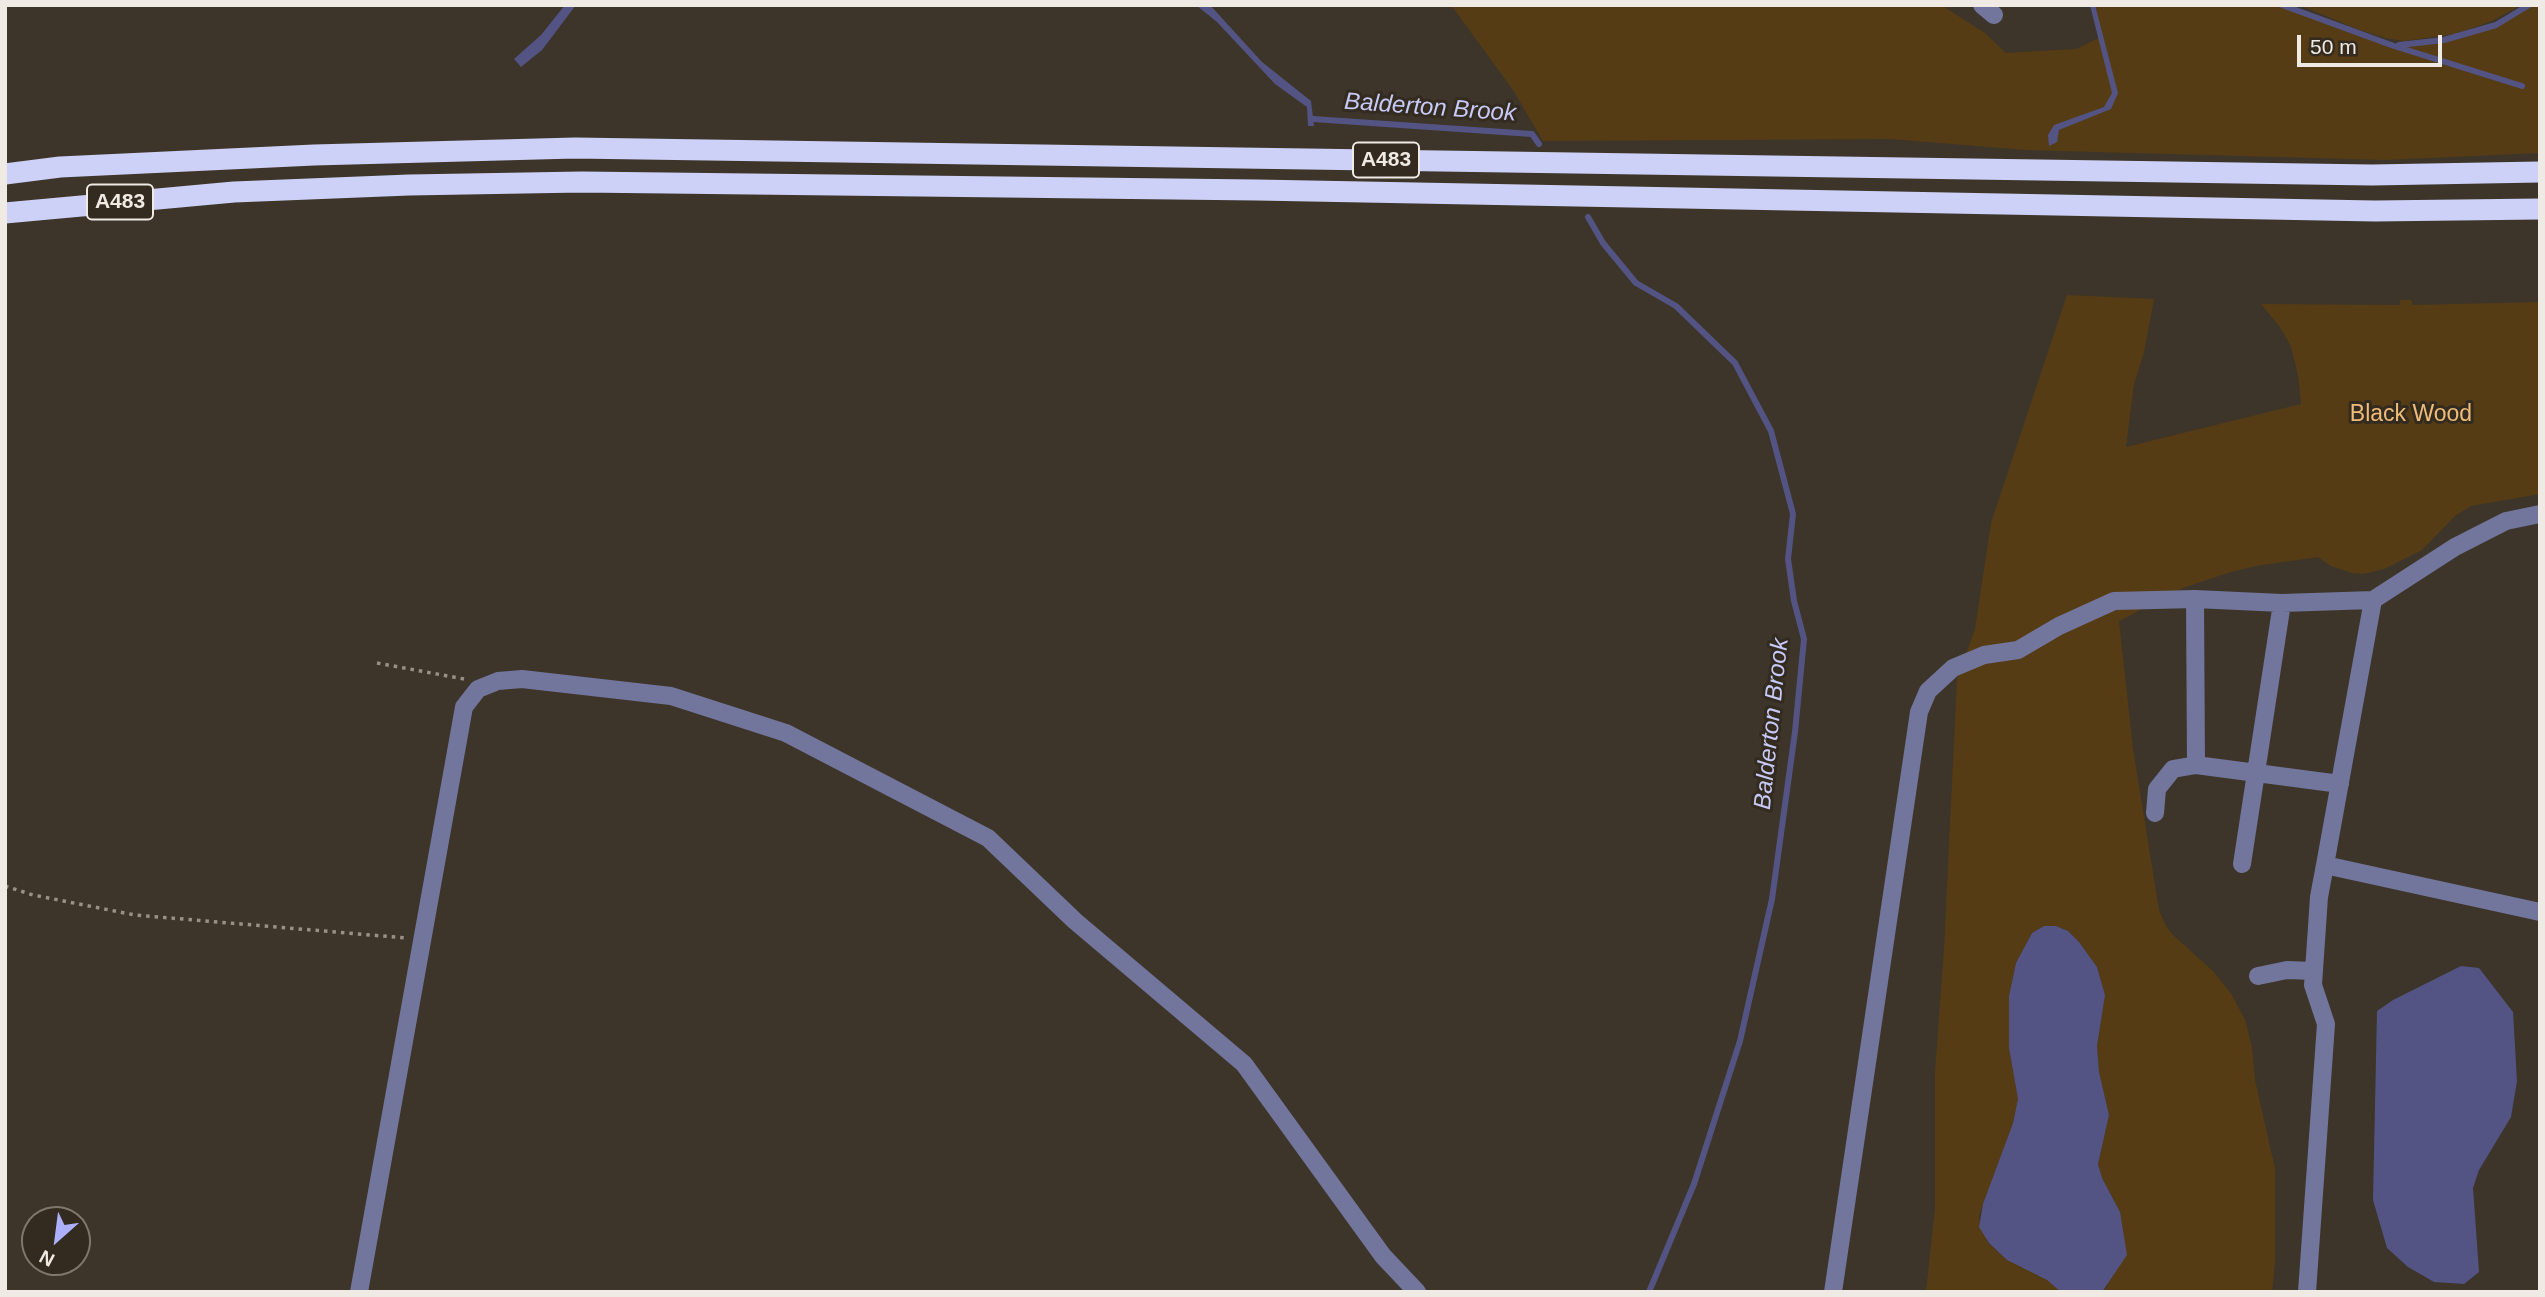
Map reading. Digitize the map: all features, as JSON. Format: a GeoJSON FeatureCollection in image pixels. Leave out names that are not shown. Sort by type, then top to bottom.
{"type":"FeatureCollection","features":[{"type":"Feature","properties":{"kind":"highway","name":"A483"},"geometry":{"type":"LineString","coordinates":[[5,174],[60,167],[314,155],[575,148],[2372,175],[2540,172]]}},
{"type":"Feature","properties":{"kind":"highway","name":"A483"},"geometry":{"type":"LineString","coordinates":[[5,213],[234,192],[582,182],[1271,190],[2361,211],[2540,209]]}},
{"type":"Feature","properties":{"kind":"lane"},"geometry":{"type":"LineString","coordinates":[[1833,1292],[1919,712],[1928,691],[1953,668],[1984,654],[2018,650],[2059,626],[2114,601],[2195,599],[2282,603],[2373,600],[2455,547],[2505,521],[2540,514]]}},
{"type":"Feature","properties":{"kind":"lane"},"geometry":{"type":"LineString","coordinates":[[2195,599],[2196,765]]}},
{"type":"Feature","properties":{"kind":"lane"},"geometry":{"type":"LineString","coordinates":[[2307,1292],[2326,1024],[2313,985],[2319,897],[2373,600]]}},
{"type":"Feature","properties":{"kind":"lane"},"geometry":{"type":"LineString","coordinates":[[2242,864],[2282,603]]}},
{"type":"Feature","properties":{"kind":"lane"},"geometry":{"type":"LineString","coordinates":[[359,1292],[464,706],[478,689],[499,681],[522,679],[671,696],[786,733],[988,838],[1075,922],[1244,1064],[1383,1256],[1417,1292]]}},
{"type":"Feature","properties":{"kind":"lane"},"geometry":{"type":"LineString","coordinates":[[2155,813],[2157,789],[2165,776],[2173,769],[2196,765],[2340,784]]}},
{"type":"Feature","properties":{"kind":"lane"},"geometry":{"type":"LineString","coordinates":[[2325,865],[2540,912]]}},
{"type":"Feature","properties":{"kind":"lane"},"geometry":{"type":"LineString","coordinates":[[2258,976],[2287,970],[2314,971]]}},
{"type":"Feature","properties":{"kind":"path"},"geometry":{"type":"LineString","coordinates":[[377,663],[490,684]]}},
{"type":"Feature","properties":{"kind":"path"},"geometry":{"type":"LineString","coordinates":[[5,886],[33,895],[135,915],[422,939]]}},
{"type":"Feature","properties":{"kind":"green space"},"geometry":{"type":"Polygon","coordinates":[[[1451,5],[1941,5],[1985,33],[2006,53],[2076,49],[2099,38],[2101,43],[2093,5],[2282,5],[2394,46],[2444,40],[2496,25],[2529,5],[2540,5],[2540,153],[2385,160],[2025,150],[1891,139],[1543,141],[1513,90],[1451,5]]]}},
{"type":"Feature","properties":{"kind":"green space"},"geometry":{"type":"Polygon","coordinates":[[[2299,5],[2521,5],[2492,21],[2455,34],[2404,41],[2360,30],[2299,5]]]}},
{"type":"Feature","properties":{"kind":"green space","name":"Black Wood"},"geometry":{"type":"Polygon","coordinates":[[[2067,295],[2154,299],[2144,352],[2134,384],[2126,447],[2301,404],[2291,347],[2280,327],[2261,304],[2400,305],[2400,300],[2411,300],[2413,305],[2540,302],[2540,494],[2471,506],[2455,516],[2422,550],[2384,569],[2363,574],[2352,573],[2331,566],[2318,557],[2256,566],[2183,588],[2119,621],[2133,749],[2159,910],[2173,935],[2214,972],[2232,995],[2245,1020],[2252,1047],[2255,1080],[2275,1169],[2275,1263],[2272,1292],[2102,1292],[2107,1287],[2120,1212],[2102,1178],[2098,1164],[2109,1115],[2099,1072],[2097,1046],[2105,995],[2097,967],[2079,942],[2068,931],[2056,926],[2044,926],[2032,933],[2016,963],[2009,996],[2009,1048],[2018,1099],[2013,1123],[1979,1216],[1980,1227],[1989,1244],[2007,1260],[2047,1280],[2061,1292],[1926,1292],[1935,1208],[1935,1072],[1944,949],[1957,679],[1975,629],[1991,523],[2067,295]]]}},
{"type":"Feature","properties":{"kind":"water"},"geometry":{"type":"Polygon","coordinates":[[[565,5],[576,5],[542,50],[521,67],[514,59],[541,35],[565,5]]]}},
{"type":"Feature","properties":{"kind":"water"},"geometry":{"type":"Polygon","coordinates":[[[1196,5],[1210,5],[1262,62],[1311,101],[1314,126],[1308,126],[1307,107],[1275,84],[1217,22],[1196,5]]]}},
{"type":"Feature","properties":{"kind":"water"},"geometry":{"type":"Polygon","coordinates":[[[2090,5],[2095,5],[2118,93],[2111,109],[2059,130],[2057,142],[2049,146],[2048,135],[2054,125],[2104,107],[2112,93],[2090,5]]]}},
{"type":"Feature","properties":{"kind":"water"},"geometry":{"type":"Polygon","coordinates":[[[2044,926],[2056,926],[2068,931],[2079,942],[2097,967],[2105,995],[2097,1046],[2099,1072],[2109,1115],[2098,1164],[2102,1178],[2120,1212],[2127,1255],[2102,1292],[2061,1292],[2047,1280],[2007,1260],[1989,1243],[1979,1227],[1983,1204],[2013,1123],[2018,1099],[2009,1048],[2009,996],[2016,963],[2032,933],[2044,926]]]}},
{"type":"Feature","properties":{"kind":"water"},"geometry":{"type":"Polygon","coordinates":[[[2461,966],[2479,968],[2513,1012],[2517,1081],[2511,1117],[2479,1170],[2473,1188],[2479,1272],[2464,1284],[2434,1282],[2408,1267],[2387,1248],[2373,1200],[2377,1011],[2393,1000],[2461,966]]]}},
{"type":"Feature","properties":{"kind":"waterway"},"geometry":{"type":"LineString","coordinates":[[2282,5],[2394,46],[2522,86]]}},
{"type":"Feature","properties":{"kind":"waterway"},"geometry":{"type":"LineString","coordinates":[[2399,45],[2444,40],[2496,25],[2529,5]]}},
{"type":"Feature","properties":{"kind":"waterway","name":"Balderton Brook"},"geometry":{"type":"LineString","coordinates":[[1313,119],[1532,134],[1539,144]]}},
{"type":"Feature","properties":{"kind":"waterway","name":"Balderton Brook"},"geometry":{"type":"LineString","coordinates":[[1588,217],[1603,243],[1636,283],[1676,306],[1735,363],[1771,431],[1793,514],[1788,559],[1794,601],[1804,639],[1795,732],[1772,899],[1740,1041],[1694,1184],[1649,1292]]}}]}
